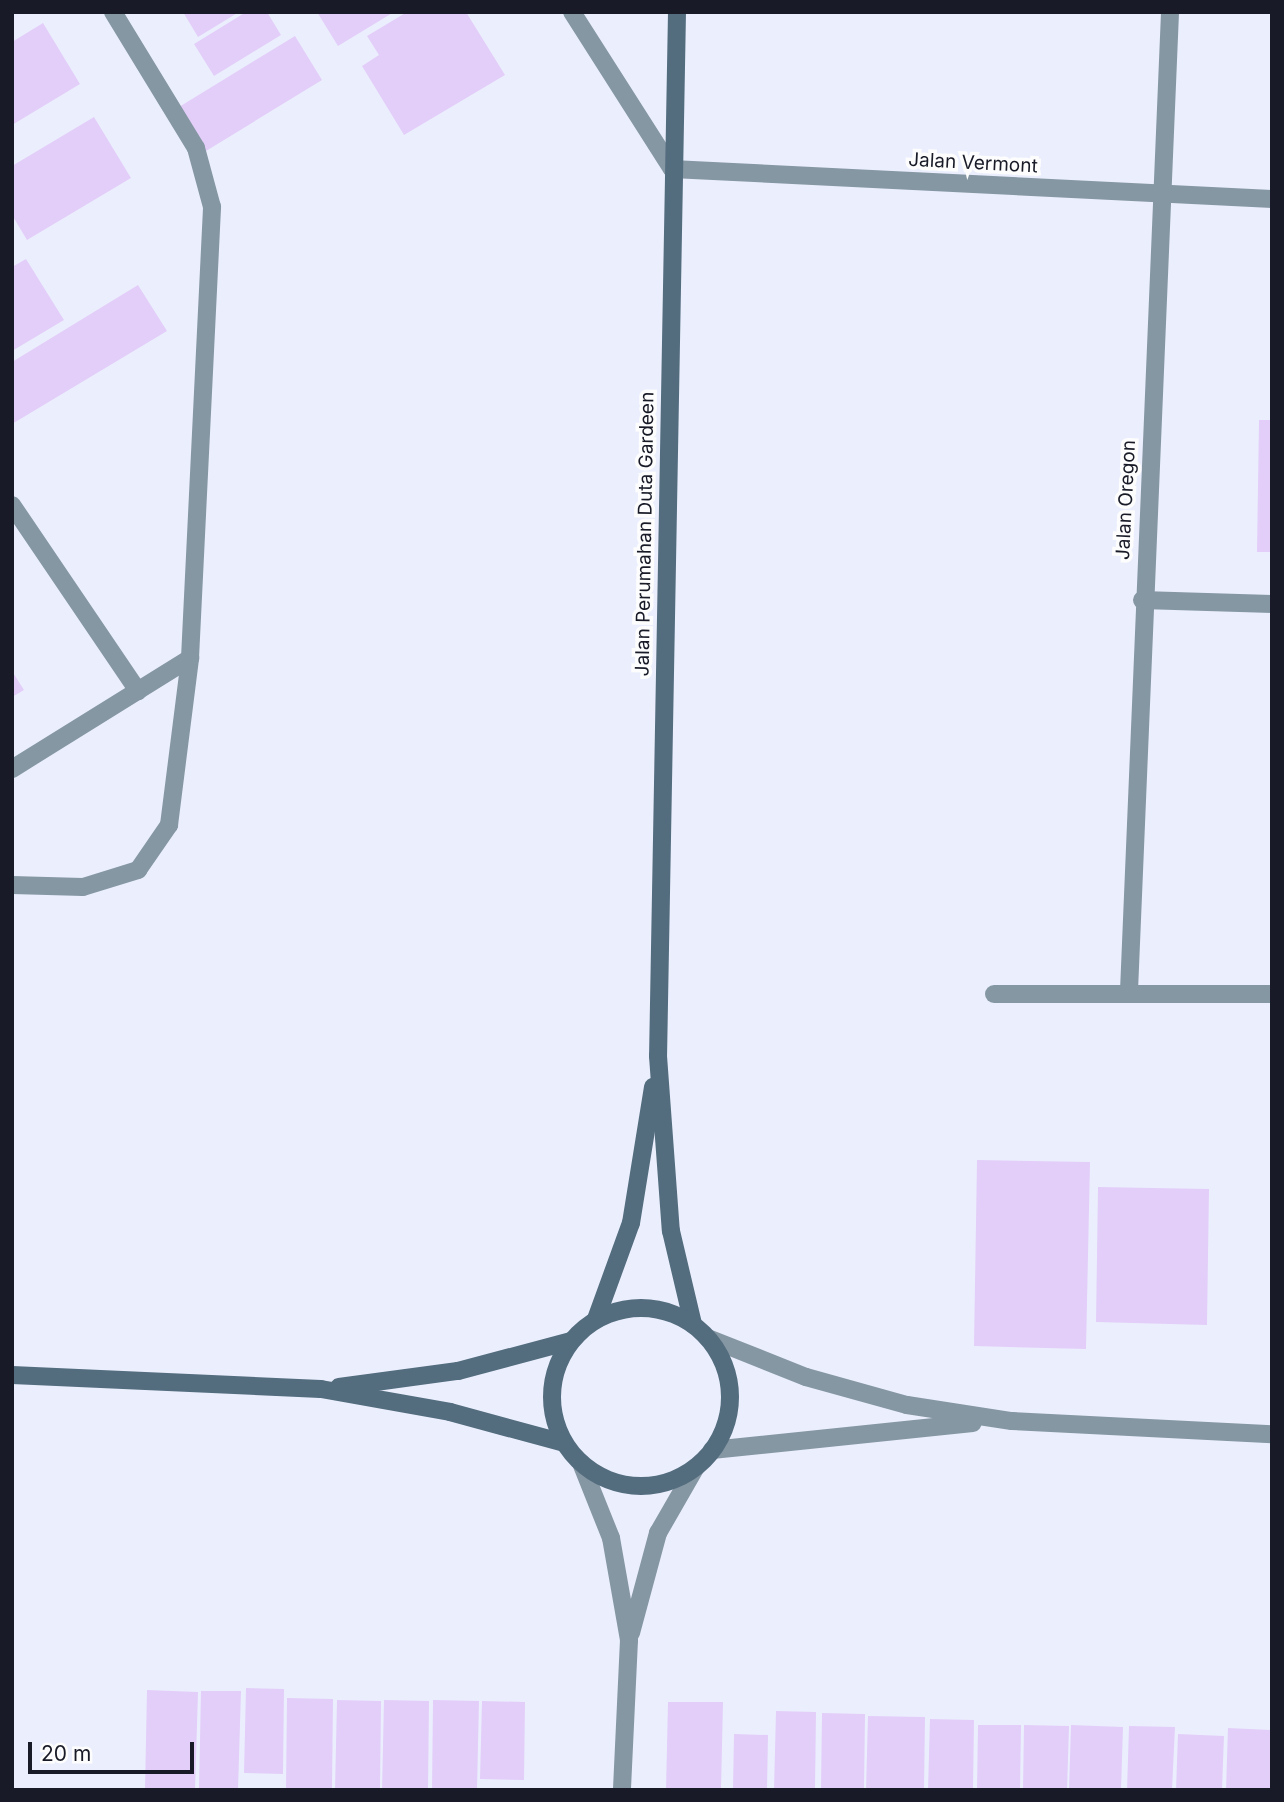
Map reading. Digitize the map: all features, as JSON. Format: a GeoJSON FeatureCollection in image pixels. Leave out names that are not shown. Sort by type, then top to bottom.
{"type":"FeatureCollection","features":[{"type":"Feature","properties":{"kind":"street"},"geometry":{"type":"LineString","coordinates":[[12,885],[83,887],[138,870],[169,825],[190,658],[212,207],[196,148],[113,12]]}},
{"type":"Feature","properties":{"kind":"street"},"geometry":{"type":"LineString","coordinates":[[572,12],[671,169]]}},
{"type":"Feature","properties":{"kind":"street","name":"Jalan Perumahan Duta Gardeen"},"geometry":{"type":"LineString","coordinates":[[677,12],[671,169],[658,1056],[671,1231],[693,1324]]}},
{"type":"Feature","properties":{"kind":"street","name":"Jalan Oregon"},"geometry":{"type":"LineString","coordinates":[[1129,991],[1142,600],[1170,12]]}},
{"type":"Feature","properties":{"kind":"street","name":"Jalan Vermont"},"geometry":{"type":"LineString","coordinates":[[671,169],[1272,200]]}},
{"type":"Feature","properties":{"kind":"street"},"geometry":{"type":"LineString","coordinates":[[12,505],[138,691]]}},
{"type":"Feature","properties":{"kind":"street"},"geometry":{"type":"LineString","coordinates":[[1142,600],[1272,604]]}},
{"type":"Feature","properties":{"kind":"street"},"geometry":{"type":"LineString","coordinates":[[12,769],[190,658]]}},
{"type":"Feature","properties":{"kind":"street"},"geometry":{"type":"LineString","coordinates":[[994,993],[1129,991],[1272,994]]}},
{"type":"Feature","properties":{"kind":"street","name":"Jalan Perumahan Duta Gardeen"},"geometry":{"type":"LineString","coordinates":[[596,1320],[631,1223],[658,1056]]}},
{"type":"Feature","properties":{"kind":"street"},"geometry":{"type":"LineString","coordinates":[[622,1790],[629,1640],[658,1533],[696,1467],[712,1450],[727,1423],[730,1393],[724,1364],[708,1338],[693,1324],[662,1310],[640,1309],[596,1320],[571,1341],[559,1359],[551,1402],[564,1443],[581,1463],[611,1538],[629,1640]]}},
{"type":"Feature","properties":{"kind":"street"},"geometry":{"type":"LineString","coordinates":[[708,1338],[806,1377],[907,1405],[1012,1421],[1272,1434]]}},
{"type":"Feature","properties":{"kind":"street"},"geometry":{"type":"LineString","coordinates":[[321,1389],[458,1371],[571,1341]]}},
{"type":"Feature","properties":{"kind":"street"},"geometry":{"type":"LineString","coordinates":[[12,1375],[321,1389],[450,1412],[564,1443]]}},
{"type":"Feature","properties":{"kind":"street"},"geometry":{"type":"LineString","coordinates":[[712,1450],[1012,1421]]}},
{"type":"Feature","properties":{"kind":"street"},"geometry":{"type":"LineString","coordinates":[[581,1463],[629,1485],[653,1485],[696,1467]]}},
{"type":"Feature","properties":{"kind":"building"},"geometry":{"type":"Polygon","coordinates":[[[183,12],[239,12],[198,37],[183,12]]]}},
{"type":"Feature","properties":{"kind":"building"},"geometry":{"type":"Polygon","coordinates":[[[246,12],[267,12],[281,35],[214,76],[194,44],[246,12]]]}},
{"type":"Feature","properties":{"kind":"building"},"geometry":{"type":"Polygon","coordinates":[[[317,12],[394,12],[338,46],[317,12]]]}},
{"type":"Feature","properties":{"kind":"building"},"geometry":{"type":"Polygon","coordinates":[[[407,12],[466,12],[505,75],[404,135],[362,66],[379,55],[367,36],[407,12]]]}},
{"type":"Feature","properties":{"kind":"building"},"geometry":{"type":"Polygon","coordinates":[[[43,23],[80,84],[12,125],[12,42],[43,23]]]}},
{"type":"Feature","properties":{"kind":"building"},"geometry":{"type":"Polygon","coordinates":[[[295,36],[322,80],[206,151],[179,107],[295,36]]]}},
{"type":"Feature","properties":{"kind":"building"},"geometry":{"type":"Polygon","coordinates":[[[94,117],[131,178],[27,240],[12,215],[12,166],[94,117]]]}},
{"type":"Feature","properties":{"kind":"building"},"geometry":{"type":"Polygon","coordinates":[[[26,259],[64,320],[12,351],[12,267],[26,259]]]}},
{"type":"Feature","properties":{"kind":"building"},"geometry":{"type":"Polygon","coordinates":[[[138,285],[167,331],[12,424],[12,362],[138,285]]]}},
{"type":"Feature","properties":{"kind":"building"},"geometry":{"type":"Polygon","coordinates":[[[1259,420],[1272,420],[1272,552],[1257,552],[1259,420]]]}},
{"type":"Feature","properties":{"kind":"building"},"geometry":{"type":"Polygon","coordinates":[[[12,671],[24,690],[12,697],[12,671]]]}},
{"type":"Feature","properties":{"kind":"building"},"geometry":{"type":"Polygon","coordinates":[[[977,1160],[1090,1162],[1086,1349],[974,1346],[977,1160]]]}},
{"type":"Feature","properties":{"kind":"building"},"geometry":{"type":"Polygon","coordinates":[[[1098,1187],[1209,1189],[1207,1325],[1096,1322],[1098,1187]]]}},
{"type":"Feature","properties":{"kind":"building"},"geometry":{"type":"Polygon","coordinates":[[[246,1688],[284,1689],[283,1774],[244,1773],[246,1688]]]}},
{"type":"Feature","properties":{"kind":"building"},"geometry":{"type":"Polygon","coordinates":[[[147,1690],[198,1692],[195,1790],[145,1790],[147,1690]]]}},
{"type":"Feature","properties":{"kind":"building"},"geometry":{"type":"Polygon","coordinates":[[[201,1691],[241,1691],[238,1790],[199,1789],[201,1691]]]}},
{"type":"Feature","properties":{"kind":"building"},"geometry":{"type":"Polygon","coordinates":[[[287,1698],[333,1699],[332,1790],[286,1790],[287,1698]]]}},
{"type":"Feature","properties":{"kind":"building"},"geometry":{"type":"Polygon","coordinates":[[[337,1700],[381,1701],[380,1790],[335,1790],[337,1700]]]}},
{"type":"Feature","properties":{"kind":"building"},"geometry":{"type":"Polygon","coordinates":[[[384,1700],[429,1701],[428,1790],[382,1790],[384,1700]]]}},
{"type":"Feature","properties":{"kind":"building"},"geometry":{"type":"Polygon","coordinates":[[[433,1700],[479,1701],[477,1790],[432,1790],[433,1700]]]}},
{"type":"Feature","properties":{"kind":"building"},"geometry":{"type":"Polygon","coordinates":[[[482,1701],[525,1702],[524,1780],[480,1779],[482,1701]]]}},
{"type":"Feature","properties":{"kind":"building"},"geometry":{"type":"Polygon","coordinates":[[[668,1702],[723,1702],[721,1790],[666,1790],[668,1702]]]}},
{"type":"Feature","properties":{"kind":"building"},"geometry":{"type":"Polygon","coordinates":[[[776,1711],[816,1712],[815,1790],[774,1790],[776,1711]]]}},
{"type":"Feature","properties":{"kind":"building"},"geometry":{"type":"Polygon","coordinates":[[[822,1713],[865,1714],[864,1790],[821,1790],[822,1713]]]}},
{"type":"Feature","properties":{"kind":"building"},"geometry":{"type":"Polygon","coordinates":[[[868,1716],[925,1717],[924,1790],[866,1790],[868,1716]]]}},
{"type":"Feature","properties":{"kind":"building"},"geometry":{"type":"Polygon","coordinates":[[[930,1719],[974,1720],[973,1790],[928,1790],[930,1719]]]}},
{"type":"Feature","properties":{"kind":"building"},"geometry":{"type":"Polygon","coordinates":[[[978,1725],[1021,1725],[1020,1790],[977,1790],[978,1725]]]}},
{"type":"Feature","properties":{"kind":"building"},"geometry":{"type":"Polygon","coordinates":[[[1024,1725],[1069,1726],[1067,1790],[1023,1790],[1024,1725]]]}},
{"type":"Feature","properties":{"kind":"building"},"geometry":{"type":"Polygon","coordinates":[[[1071,1725],[1123,1727],[1121,1790],[1069,1790],[1071,1725]]]}},
{"type":"Feature","properties":{"kind":"building"},"geometry":{"type":"Polygon","coordinates":[[[1129,1726],[1175,1727],[1172,1790],[1127,1790],[1129,1726]]]}},
{"type":"Feature","properties":{"kind":"building"},"geometry":{"type":"Polygon","coordinates":[[[1228,1728],[1271,1730],[1270,1790],[1226,1790],[1228,1728]]]}},
{"type":"Feature","properties":{"kind":"building"},"geometry":{"type":"Polygon","coordinates":[[[734,1734],[768,1735],[767,1790],[733,1790],[734,1734]]]}},
{"type":"Feature","properties":{"kind":"building"},"geometry":{"type":"Polygon","coordinates":[[[1178,1734],[1224,1736],[1222,1790],[1176,1790],[1178,1734]]]}}]}
